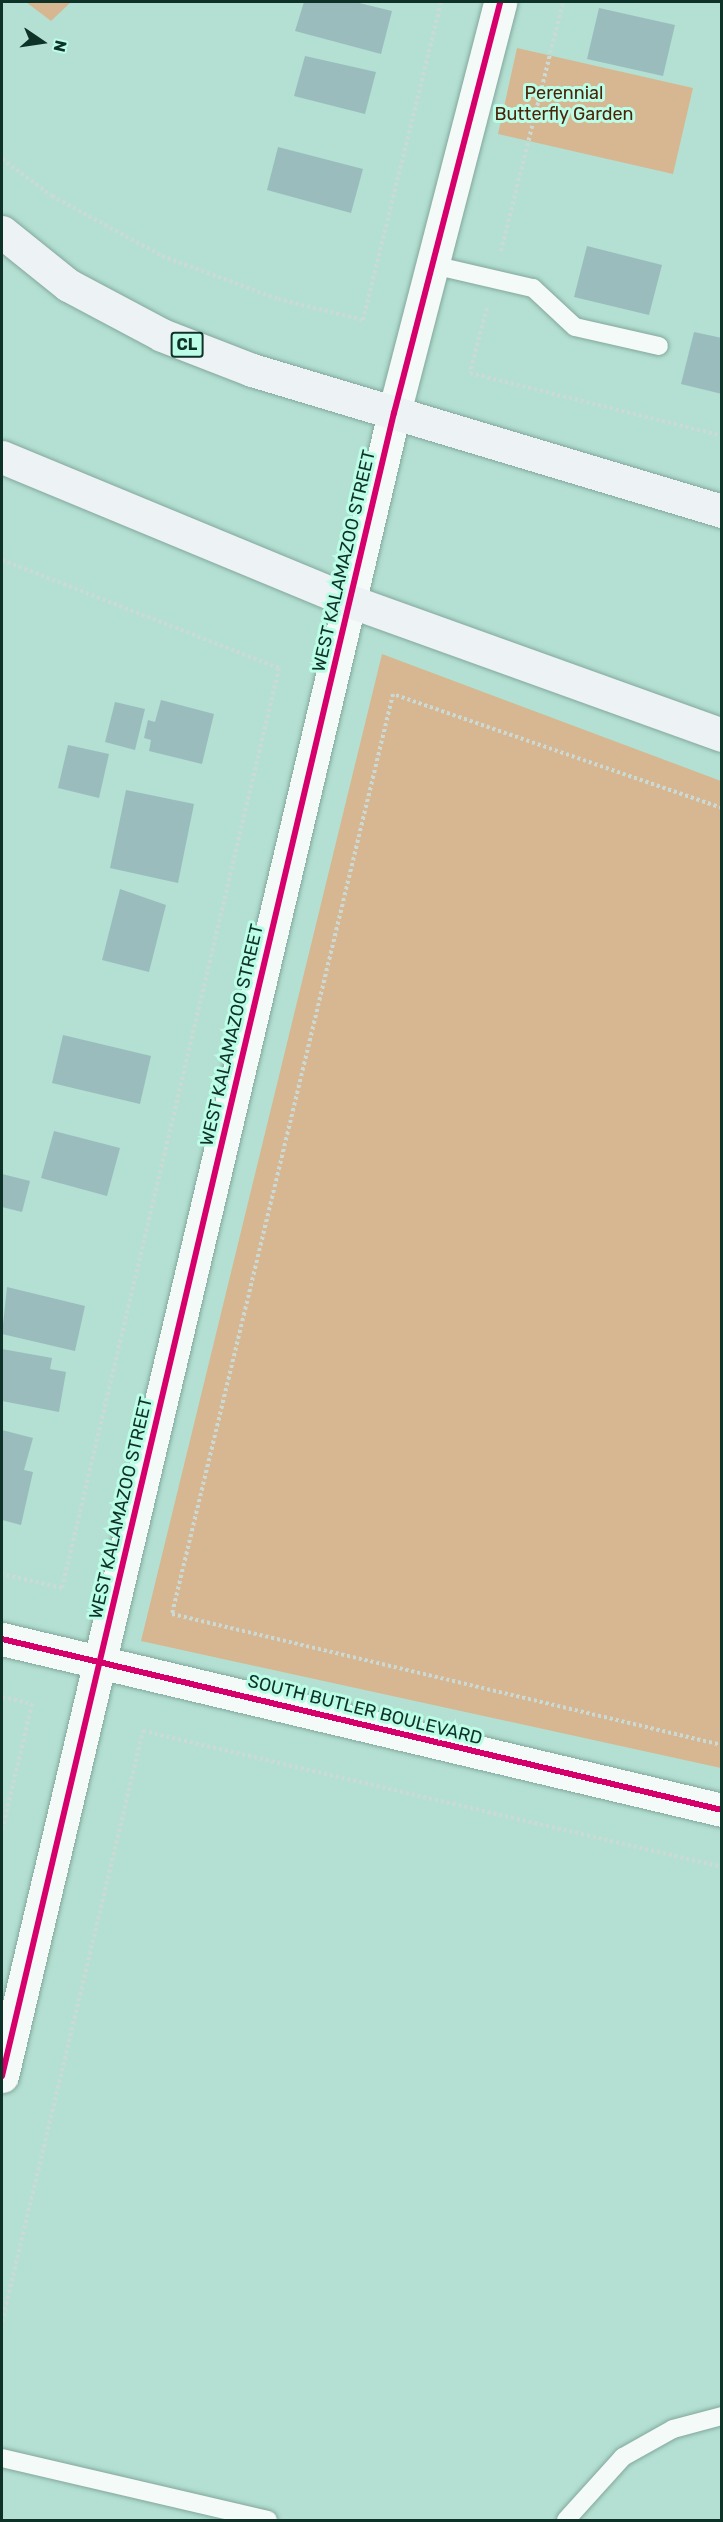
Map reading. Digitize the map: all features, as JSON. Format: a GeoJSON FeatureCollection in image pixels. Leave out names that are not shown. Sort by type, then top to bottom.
{"type":"FeatureCollection","features":[{"type":"Feature","properties":{"kind":"main road","name":"CL"},"geometry":{"type":"LineString","coordinates":[[2,232],[68,285],[162,335],[252,370],[722,511]]}},
{"type":"Feature","properties":{"kind":"main road"},"geometry":{"type":"LineString","coordinates":[[2,456],[350,601],[722,735]]}},
{"type":"Feature","properties":{"kind":"street","name":"WEST KALAMAZOO STREET"},"geometry":{"type":"LineString","coordinates":[[2,2076],[394,413],[500,2]]}},
{"type":"Feature","properties":{"kind":"street","name":"SOUTH BUTLER BOULEVARD"},"geometry":{"type":"LineString","coordinates":[[2,1640],[722,1810]]}},
{"type":"Feature","properties":{"kind":"lane"},"geometry":{"type":"LineString","coordinates":[[433,265],[533,288],[575,327],[658,346]]}},
{"type":"Feature","properties":{"kind":"lane"},"geometry":{"type":"LineString","coordinates":[[566,2520],[623,2457],[673,2429],[722,2416]]}},
{"type":"Feature","properties":{"kind":"lane"},"geometry":{"type":"LineString","coordinates":[[2,2458],[268,2520]]}},
{"type":"Feature","properties":{"kind":"path"},"geometry":{"type":"LineString","coordinates":[[2,159],[52,196],[162,256],[278,299],[363,320],[441,2]]}},
{"type":"Feature","properties":{"kind":"path"},"geometry":{"type":"LineString","coordinates":[[563,2],[470,373],[722,436]]}},
{"type":"Feature","properties":{"kind":"path"},"geometry":{"type":"LineString","coordinates":[[2,560],[279,668],[62,1588],[2,1574]]}},
{"type":"Feature","properties":{"kind":"path"},"geometry":{"type":"LineString","coordinates":[[722,808],[393,694],[172,1614],[722,1745]]}},
{"type":"Feature","properties":{"kind":"path"},"geometry":{"type":"LineString","coordinates":[[2,1697],[32,1704],[2,1831]]}},
{"type":"Feature","properties":{"kind":"path"},"geometry":{"type":"LineString","coordinates":[[2,2322],[143,1731],[722,1868]]}},
{"type":"Feature","properties":{"kind":"green space"},"geometry":{"type":"Polygon","coordinates":[[[26,2],[71,2],[51,21],[26,2]]]}},
{"type":"Feature","properties":{"kind":"green space","name":"Perennial Butterfly Garden"},"geometry":{"type":"Polygon","coordinates":[[[517,48],[693,88],[673,174],[498,134],[517,48]]]}},
{"type":"Feature","properties":{"kind":"green space"},"geometry":{"type":"Polygon","coordinates":[[[382,654],[721,781],[721,1768],[141,1641],[382,654]]]}},
{"type":"Feature","properties":{"kind":"building"},"geometry":{"type":"Polygon","coordinates":[[[304,2],[355,2],[392,11],[381,54],[295,31],[304,2]]]}},
{"type":"Feature","properties":{"kind":"building"},"geometry":{"type":"Polygon","coordinates":[[[599,8],[675,25],[663,76],[587,59],[599,8]]]}},
{"type":"Feature","properties":{"kind":"building"},"geometry":{"type":"Polygon","coordinates":[[[305,56],[376,72],[365,114],[294,96],[305,56]]]}},
{"type":"Feature","properties":{"kind":"building"},"geometry":{"type":"Polygon","coordinates":[[[278,147],[363,169],[351,213],[267,190],[278,147]]]}},
{"type":"Feature","properties":{"kind":"building"},"geometry":{"type":"Polygon","coordinates":[[[587,246],[662,265],[649,315],[574,297],[587,246]]]}},
{"type":"Feature","properties":{"kind":"building"},"geometry":{"type":"Polygon","coordinates":[[[694,332],[722,338],[722,394],[681,384],[694,332]]]}},
{"type":"Feature","properties":{"kind":"building"},"geometry":{"type":"Polygon","coordinates":[[[161,700],[214,714],[202,764],[149,751],[151,740],[144,738],[148,720],[155,722],[161,700]]]}},
{"type":"Feature","properties":{"kind":"building"},"geometry":{"type":"Polygon","coordinates":[[[115,702],[145,709],[135,750],[105,742],[115,702]]]}},
{"type":"Feature","properties":{"kind":"building"},"geometry":{"type":"Polygon","coordinates":[[[68,745],[109,754],[99,798],[58,788],[68,745]]]}},
{"type":"Feature","properties":{"kind":"building"},"geometry":{"type":"Polygon","coordinates":[[[126,790],[194,804],[178,883],[110,868],[126,790]]]}},
{"type":"Feature","properties":{"kind":"building"},"geometry":{"type":"Polygon","coordinates":[[[120,889],[166,905],[149,972],[102,960],[120,889]]]}},
{"type":"Feature","properties":{"kind":"building"},"geometry":{"type":"Polygon","coordinates":[[[63,1035],[151,1056],[140,1104],[52,1083],[63,1035]]]}},
{"type":"Feature","properties":{"kind":"building"},"geometry":{"type":"Polygon","coordinates":[[[54,1131],[120,1148],[107,1196],[41,1178],[54,1131]]]}},
{"type":"Feature","properties":{"kind":"building"},"geometry":{"type":"Polygon","coordinates":[[[2,1174],[30,1181],[22,1212],[2,1207],[2,1174]]]}},
{"type":"Feature","properties":{"kind":"building"},"geometry":{"type":"Polygon","coordinates":[[[7,1287],[85,1306],[75,1351],[2,1334],[7,1287]]]}},
{"type":"Feature","properties":{"kind":"building"},"geometry":{"type":"Polygon","coordinates":[[[2,1349],[52,1358],[50,1369],[66,1372],[59,1412],[2,1401],[2,1349]]]}},
{"type":"Feature","properties":{"kind":"building"},"geometry":{"type":"Polygon","coordinates":[[[2,1430],[33,1438],[24,1470],[33,1472],[21,1525],[2,1520],[2,1430]]]}},
{"type":"Feature","properties":{"kind":"cycle path"},"geometry":{"type":"LineString","coordinates":[[2,2076],[394,413],[500,2]]}},
{"type":"Feature","properties":{"kind":"cycle path"},"geometry":{"type":"LineString","coordinates":[[2,1639],[722,1810]]}}]}
